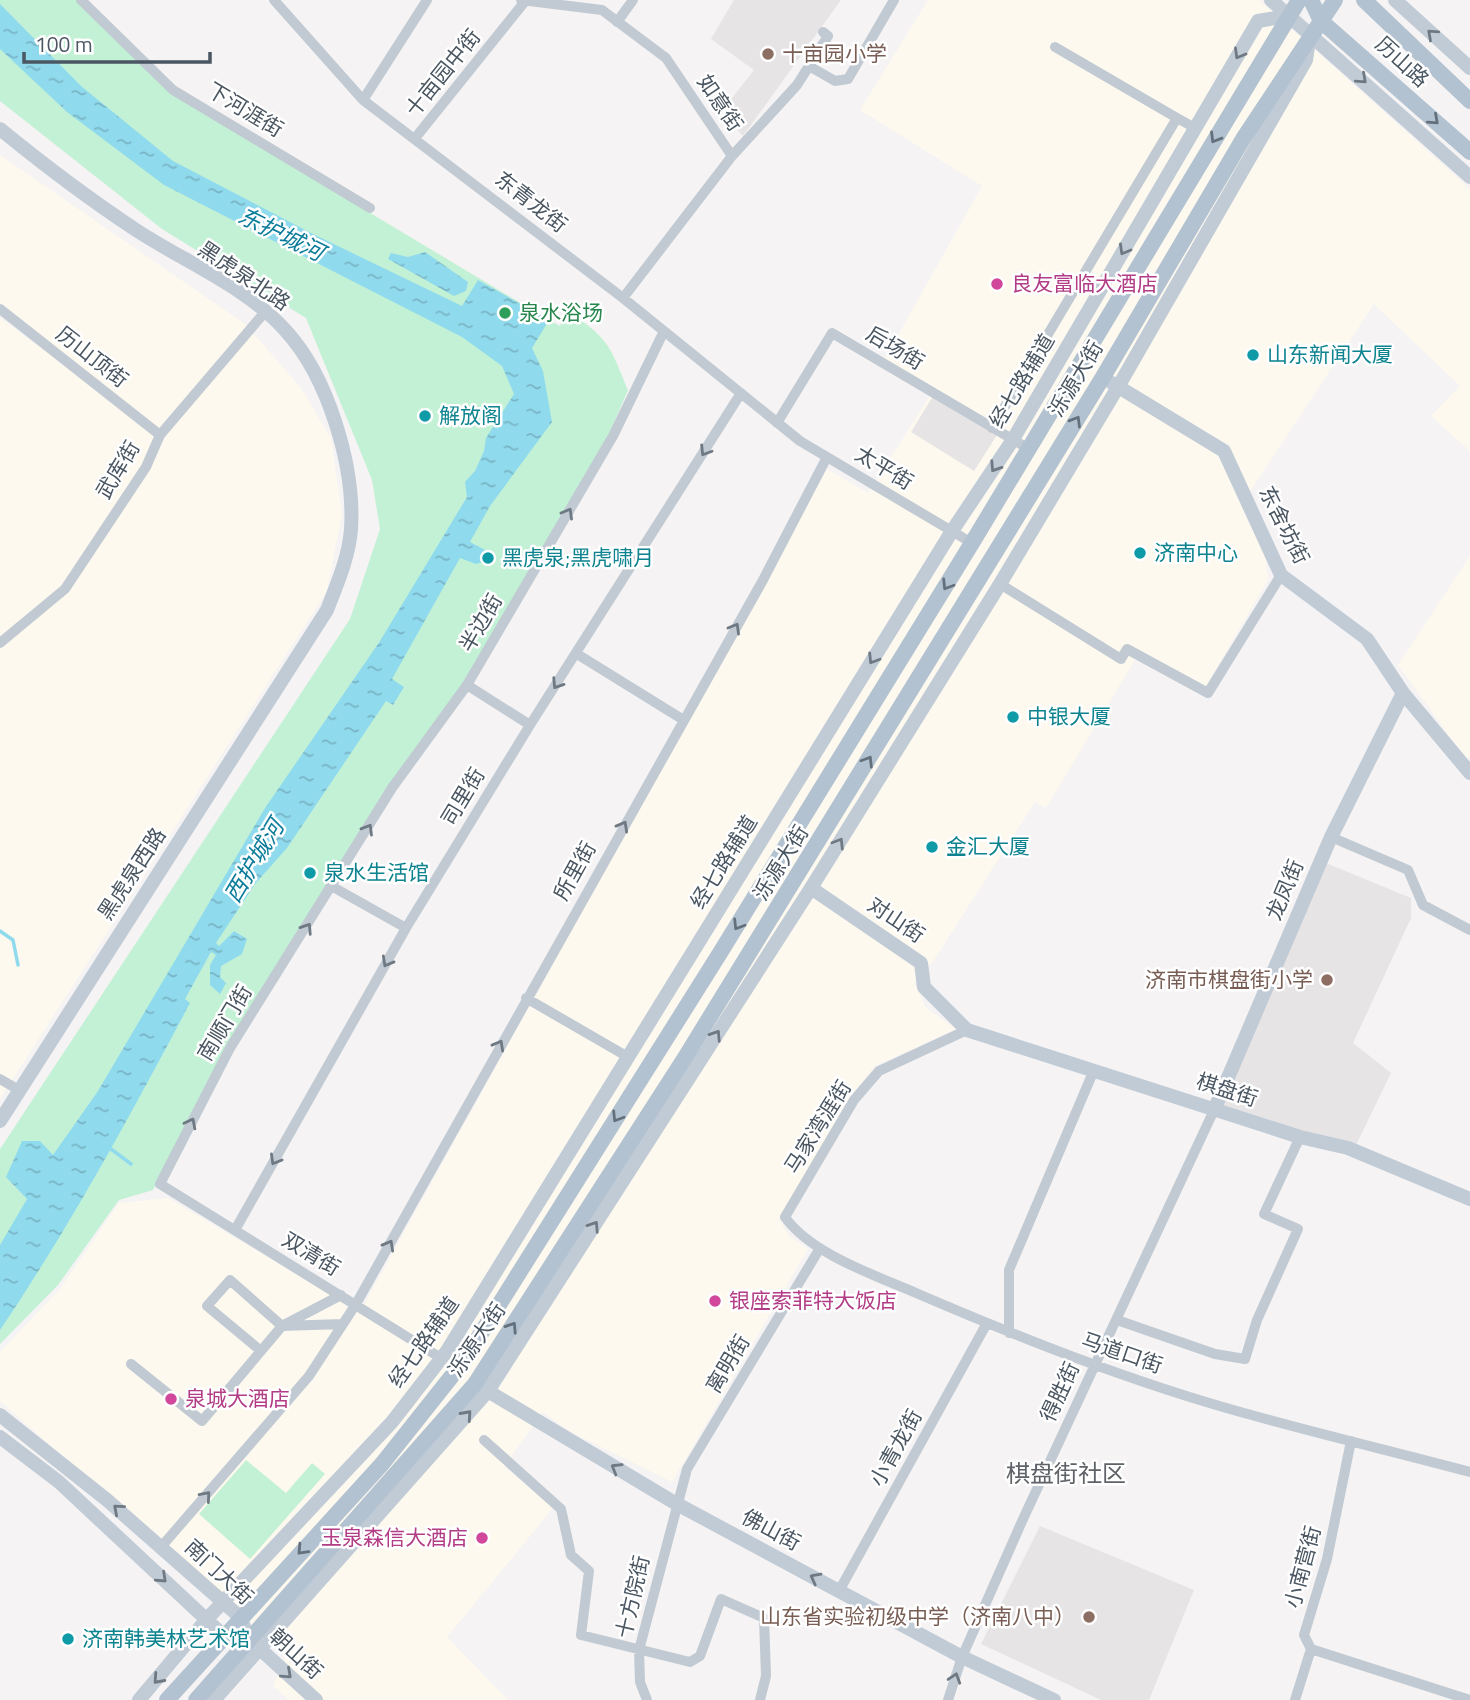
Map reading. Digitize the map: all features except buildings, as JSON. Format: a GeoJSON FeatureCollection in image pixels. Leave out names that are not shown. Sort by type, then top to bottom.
{"type":"FeatureCollection","features":[{"type":"Feature","properties":{"kind":"main road","name":"泺源大街"},"geometry":{"type":"LineString","coordinates":[[167,1700],[223,1634],[382,1464],[463,1362],[720,953],[972,543],[1299,0]]}},
{"type":"Feature","properties":{"kind":"main road","name":"历山路"},"geometry":{"type":"LineString","coordinates":[[1311,0],[1321,21],[1470,152]]}},
{"type":"Feature","properties":{"kind":"main road","name":"泺源大街"},"geometry":{"type":"LineString","coordinates":[[196,1700],[253,1644],[481,1388],[1103,377],[1244,139],[1309,35],[1335,0]]}},
{"type":"Feature","properties":{"kind":"main road","name":"历山路"},"geometry":{"type":"LineString","coordinates":[[1364,0],[1470,101]]}},
{"type":"Feature","properties":{"kind":"street","name":"下河涯街"},"geometry":{"type":"LineString","coordinates":[[81,0],[173,90],[370,208]]}},
{"type":"Feature","properties":{"kind":"street","name":"东青龙街"},"geometry":{"type":"LineString","coordinates":[[274,0],[363,100],[416,137],[623,298],[777,423]]}},
{"type":"Feature","properties":{"kind":"street"},"geometry":{"type":"LineString","coordinates":[[363,100],[427,0]]}},
{"type":"Feature","properties":{"kind":"street"},"geometry":{"type":"LineString","coordinates":[[617,22],[633,0]]}},
{"type":"Feature","properties":{"kind":"street"},"geometry":{"type":"LineString","coordinates":[[809,66],[835,81],[848,79],[894,0]]}},
{"type":"Feature","properties":{"kind":"street"},"geometry":{"type":"LineString","coordinates":[[1271,0],[1470,177]]}},
{"type":"Feature","properties":{"kind":"street"},"geometry":{"type":"LineString","coordinates":[[1395,0],[1470,68]]}},
{"type":"Feature","properties":{"kind":"street","name":"如意街"},"geometry":{"type":"LineString","coordinates":[[524,1],[602,10],[666,58],[732,156],[623,298]]}},
{"type":"Feature","properties":{"kind":"street","name":"十亩园中街"},"geometry":{"type":"LineString","coordinates":[[416,137],[524,1]]}},
{"type":"Feature","properties":{"kind":"street","name":"经七路辅道"},"geometry":{"type":"LineString","coordinates":[[139,1700],[206,1619],[224,1603],[392,1422],[441,1358],[952,531],[1012,441],[1258,21],[1288,16]]}},
{"type":"Feature","properties":{"kind":"street"},"geometry":{"type":"LineString","coordinates":[[732,156],[797,85],[828,36],[823,32]]}},
{"type":"Feature","properties":{"kind":"street"},"geometry":{"type":"LineString","coordinates":[[481,1388],[811,888],[1000,584],[1118,387],[1306,61],[1309,35]]}},
{"type":"Feature","properties":{"kind":"street"},"geometry":{"type":"LineString","coordinates":[[1055,47],[1195,128]]}},
{"type":"Feature","properties":{"kind":"street"},"geometry":{"type":"LineString","coordinates":[[992,428],[1177,118]]}},
{"type":"Feature","properties":{"kind":"street","name":"黑虎泉北路"},"geometry":{"type":"LineString","coordinates":[[0,129],[136,230],[265,312],[285,330],[306,356],[323,387],[339,438],[349,492],[351,529],[343,570],[327,610],[302,650]]}},
{"type":"Feature","properties":{"kind":"street","name":"历山顶街"},"geometry":{"type":"LineString","coordinates":[[0,309],[160,435]]}},
{"type":"Feature","properties":{"kind":"street","name":"武库街"},"geometry":{"type":"LineString","coordinates":[[0,643],[65,589],[146,467],[160,435],[265,312]]}},
{"type":"Feature","properties":{"kind":"street","name":"半边街"},"geometry":{"type":"LineString","coordinates":[[333,887],[392,788],[467,685],[613,436],[664,331]]}},
{"type":"Feature","properties":{"kind":"street","name":"后场街"},"geometry":{"type":"LineString","coordinates":[[777,423],[832,333],[1029,449]]}},
{"type":"Feature","properties":{"kind":"street","name":"东舍坊街"},"geometry":{"type":"LineString","coordinates":[[1103,377],[1224,451],[1281,575],[1367,639],[1403,694],[1470,773]]}},
{"type":"Feature","properties":{"kind":"street","name":"司里街"},"geometry":{"type":"LineString","coordinates":[[234,1230],[406,928],[530,725],[741,393]]}},
{"type":"Feature","properties":{"kind":"street","name":"太平街"},"geometry":{"type":"LineString","coordinates":[[777,423],[827,457],[972,543]]}},
{"type":"Feature","properties":{"kind":"street","name":"所里街"},"geometry":{"type":"LineString","coordinates":[[161,1547],[309,1376],[356,1304],[682,719],[763,580],[827,457]]}},
{"type":"Feature","properties":{"kind":"street"},"geometry":{"type":"LineString","coordinates":[[1000,584],[1121,659],[1127,649],[1208,693],[1281,575]]}},
{"type":"Feature","properties":{"kind":"street","name":"黑虎泉西路"},"geometry":{"type":"LineString","coordinates":[[0,1121],[302,650]]}},
{"type":"Feature","properties":{"kind":"street"},"geometry":{"type":"LineString","coordinates":[[577,654],[682,719]]}},
{"type":"Feature","properties":{"kind":"street"},"geometry":{"type":"LineString","coordinates":[[467,685],[530,725]]}},
{"type":"Feature","properties":{"kind":"street","name":"龙凤街"},"geometry":{"type":"LineString","coordinates":[[1215,1108],[1331,837],[1403,694]]}},
{"type":"Feature","properties":{"kind":"street"},"geometry":{"type":"LineString","coordinates":[[1331,837],[1408,870],[1423,905],[1470,930]]}},
{"type":"Feature","properties":{"kind":"street"},"geometry":{"type":"LineString","coordinates":[[333,887],[406,928]]}},
{"type":"Feature","properties":{"kind":"street","name":"南顺门街"},"geometry":{"type":"LineString","coordinates":[[160,1184],[230,1048],[333,887]]}},
{"type":"Feature","properties":{"kind":"street","name":"对山街"},"geometry":{"type":"LineString","coordinates":[[811,888],[921,962],[924,987],[967,1030]]}},
{"type":"Feature","properties":{"kind":"street"},"geometry":{"type":"LineString","coordinates":[[526,998],[628,1057]]}},
{"type":"Feature","properties":{"kind":"street","name":"棋盘街"},"geometry":{"type":"LineString","coordinates":[[967,1030],[1300,1137],[1348,1149],[1469,1197]]}},
{"type":"Feature","properties":{"kind":"street","name":"马家湾涯街"},"geometry":{"type":"LineString","coordinates":[[785,1217],[854,1100],[879,1071],[967,1030]]}},
{"type":"Feature","properties":{"kind":"street"},"geometry":{"type":"LineString","coordinates":[[1009,1333],[1009,1270],[1094,1070]]}},
{"type":"Feature","properties":{"kind":"street"},"geometry":{"type":"LineString","coordinates":[[0,1079],[19,1090]]}},
{"type":"Feature","properties":{"kind":"street","name":"得胜街"},"geometry":{"type":"LineString","coordinates":[[948,1700],[962,1657],[1094,1364],[1215,1108]]}},
{"type":"Feature","properties":{"kind":"street","name":"马道口街"},"geometry":{"type":"LineString","coordinates":[[1117,1320],[1215,1353],[1245,1359],[1258,1320],[1298,1229],[1264,1214],[1300,1137]]}},
{"type":"Feature","properties":{"kind":"street","name":"双清街"},"geometry":{"type":"LineString","coordinates":[[160,1184],[441,1358]]}},
{"type":"Feature","properties":{"kind":"street","name":"马道口街"},"geometry":{"type":"LineString","coordinates":[[785,1217],[796,1233],[820,1248],[1009,1333],[1242,1412],[1470,1472]]}},
{"type":"Feature","properties":{"kind":"street","name":"离明街"},"geometry":{"type":"LineString","coordinates":[[675,1503],[687,1469],[820,1248]]}},
{"type":"Feature","properties":{"kind":"street"},"geometry":{"type":"LineString","coordinates":[[261,1351],[207,1306],[230,1280],[282,1326],[342,1324]]}},
{"type":"Feature","properties":{"kind":"street"},"geometry":{"type":"LineString","coordinates":[[131,1364],[202,1421],[282,1326],[341,1295]]}},
{"type":"Feature","properties":{"kind":"street","name":"小青龙街"},"geometry":{"type":"LineString","coordinates":[[839,1591],[987,1323]]}},
{"type":"Feature","properties":{"kind":"street","name":"佛山街"},"geometry":{"type":"LineString","coordinates":[[481,1388],[675,1503],[962,1657],[1047,1698]]}},
{"type":"Feature","properties":{"kind":"street","name":"南门大街"},"geometry":{"type":"LineString","coordinates":[[0,1415],[161,1547],[240,1617],[253,1644]]}},
{"type":"Feature","properties":{"kind":"street","name":"南门大街"},"geometry":{"type":"LineString","coordinates":[[0,1437],[59,1482],[223,1634],[253,1644]]}},
{"type":"Feature","properties":{"kind":"street"},"geometry":{"type":"LineString","coordinates":[[484,1440],[561,1509],[571,1555],[589,1572],[580,1635],[690,1662],[700,1656],[721,1599],[743,1606],[764,1618],[766,1676],[760,1700]]}},
{"type":"Feature","properties":{"kind":"street","name":"小南营街"},"geometry":{"type":"LineString","coordinates":[[1295,1700],[1311,1649],[1304,1635],[1326,1559],[1351,1441]]}},
{"type":"Feature","properties":{"kind":"street","name":"十方院街"},"geometry":{"type":"LineString","coordinates":[[648,1700],[640,1682],[639,1650],[675,1503]]}},
{"type":"Feature","properties":{"kind":"street"},"geometry":{"type":"LineString","coordinates":[[214,1700],[253,1644]]}},
{"type":"Feature","properties":{"kind":"street","name":"朝山街"},"geometry":{"type":"LineString","coordinates":[[253,1644],[316,1700]]}},
{"type":"Feature","properties":{"kind":"street"},"geometry":{"type":"LineString","coordinates":[[1311,1649],[1470,1700]]}},
{"type":"Feature","properties":{"kind":"shaded area","name":"十亩园小学"},"geometry":{"type":"Polygon","coordinates":[[[734,0],[841,0],[743,136],[721,112],[754,70],[711,39],[734,0]]]}},
{"type":"Feature","properties":{"kind":"shaded area"},"geometry":{"type":"Polygon","coordinates":[[[928,0],[1259,0],[1470,189],[1470,451],[1431,416],[1460,386],[1374,304],[1243,502],[1264,546],[1268,580],[1204,689],[1138,655],[1046,808],[1035,802],[934,960],[914,983],[926,1008],[956,1029],[875,1066],[848,1100],[779,1219],[789,1236],[808,1249],[672,1482],[569,1431],[543,1412],[504,1467],[554,1507],[447,1637],[508,1700],[289,1700],[273,1686],[287,1654],[0,1401],[0,1352],[60,1289],[119,1203],[168,1198],[360,1312],[827,469],[868,493],[932,393],[883,362],[982,186],[860,110],[928,0]]]}},
{"type":"Feature","properties":{"kind":"shaded area"},"geometry":{"type":"Polygon","coordinates":[[[0,155],[245,324],[301,388],[331,438],[342,514],[327,591],[0,1099],[0,318],[93,386],[0,315],[0,155]]]}},
{"type":"Feature","properties":{"kind":"shaded area"},"geometry":{"type":"Polygon","coordinates":[[[933,396],[997,435],[974,471],[911,432],[933,396]]]}},
{"type":"Feature","properties":{"kind":"shaded area"},"geometry":{"type":"Polygon","coordinates":[[[1470,556],[1470,755],[1467,760],[1398,665],[1470,556]]]}},
{"type":"Feature","properties":{"kind":"shaded area","name":"济南市棋盘街小学"},"geometry":{"type":"Polygon","coordinates":[[[1321,861],[1411,898],[1411,918],[1353,1043],[1391,1073],[1356,1145],[1222,1109],[1321,861]]]}},
{"type":"Feature","properties":{"kind":"shaded area","name":"山东省实验初级中学（济南八中）"},"geometry":{"type":"Polygon","coordinates":[[[1040,1526],[1194,1590],[1149,1700],[1101,1700],[981,1644],[1040,1526]]]}},
{"type":"Feature","properties":{"kind":"green space"},"geometry":{"type":"Polygon","coordinates":[[[0,0],[77,0],[171,94],[549,320],[560,326],[568,312],[582,321],[607,344],[628,390],[600,455],[462,685],[227,1044],[153,1190],[119,1200],[58,1285],[0,1344],[0,1149],[350,619],[380,529],[372,480],[306,318],[162,229],[0,101],[0,0]]]}},
{"type":"Feature","properties":{"kind":"green space"},"geometry":{"type":"Polygon","coordinates":[[[246,1460],[286,1493],[312,1463],[325,1474],[250,1559],[199,1514],[246,1460]]]}},
{"type":"Feature","properties":{"kind":"water"},"geometry":{"type":"Polygon","coordinates":[[[0,4],[81,86],[173,161],[313,234],[462,306],[478,280],[549,320],[532,348],[543,371],[552,422],[490,506],[470,542],[489,552],[487,561],[476,564],[460,558],[392,679],[404,687],[393,705],[386,701],[287,848],[255,884],[216,943],[219,946],[234,931],[247,939],[242,954],[221,966],[220,977],[226,983],[220,994],[210,985],[210,965],[216,955],[211,952],[185,999],[190,1003],[123,1128],[76,1210],[0,1330],[0,1245],[27,1199],[6,1177],[22,1141],[40,1141],[53,1155],[98,1091],[265,808],[380,641],[467,497],[465,482],[475,471],[484,451],[486,438],[514,394],[502,366],[462,337],[164,185],[67,112],[0,49],[0,4]]]}},
{"type":"Feature","properties":{"kind":"water"},"geometry":{"type":"Polygon","coordinates":[[[425,252],[468,282],[466,291],[454,296],[388,259],[391,253],[408,257],[425,252]]]}},
{"type":"Feature","properties":{"kind":"waterway"},"geometry":{"type":"LineString","coordinates":[[0,931],[13,940],[18,965]]}},
{"type":"Feature","properties":{"kind":"waterway"},"geometry":{"type":"LineString","coordinates":[[111,1149],[131,1164]]}},
{"type":"Feature","properties":{"kind":"place","name":"十亩园小学"},"geometry":{"type":"Point","coordinates":[768,54]}},
{"type":"Feature","properties":{"kind":"place","name":"良友富临大酒店"},"geometry":{"type":"Point","coordinates":[997,284]}},
{"type":"Feature","properties":{"kind":"place","name":"泉水浴场"},"geometry":{"type":"Point","coordinates":[505,313]}},
{"type":"Feature","properties":{"kind":"place","name":"山东新闻大厦"},"geometry":{"type":"Point","coordinates":[1253,355]}},
{"type":"Feature","properties":{"kind":"place","name":"解放阁"},"geometry":{"type":"Point","coordinates":[425,416]}},
{"type":"Feature","properties":{"kind":"place","name":"济南中心"},"geometry":{"type":"Point","coordinates":[1140,553]}},
{"type":"Feature","properties":{"kind":"place","name":"黑虎泉;黑虎啸月"},"geometry":{"type":"Point","coordinates":[488,558]}},
{"type":"Feature","properties":{"kind":"place","name":"中银大厦"},"geometry":{"type":"Point","coordinates":[1013,717]}},
{"type":"Feature","properties":{"kind":"place","name":"金汇大厦"},"geometry":{"type":"Point","coordinates":[932,847]}},
{"type":"Feature","properties":{"kind":"place","name":"泉水生活馆"},"geometry":{"type":"Point","coordinates":[310,873]}},
{"type":"Feature","properties":{"kind":"place","name":"济南市棋盘街小学"},"geometry":{"type":"Point","coordinates":[1327,980]}},
{"type":"Feature","properties":{"kind":"place","name":"银座索菲特大饭店"},"geometry":{"type":"Point","coordinates":[715,1301]}},
{"type":"Feature","properties":{"kind":"place","name":"泉城大酒店"},"geometry":{"type":"Point","coordinates":[171,1399]}},
{"type":"Feature","properties":{"kind":"place","name":"玉泉森信大酒店"},"geometry":{"type":"Point","coordinates":[482,1538]}},
{"type":"Feature","properties":{"kind":"place","name":"山东省实验初级中学（济南八中）"},"geometry":{"type":"Point","coordinates":[1089,1617]}},
{"type":"Feature","properties":{"kind":"place","name":"济南韩美林艺术馆"},"geometry":{"type":"Point","coordinates":[68,1639]}},
{"type":"Feature","properties":{"kind":"district","name":"棋盘街社区"},"geometry":{"type":"Point","coordinates":[1066,1474]}},
{"type":"Feature","properties":{"kind":"water label","name":"东护城河"},"geometry":{"type":"Point","coordinates":[281,234]}},
{"type":"Feature","properties":{"kind":"water label","name":"西护城河"},"geometry":{"type":"Point","coordinates":[254,861]}}]}
